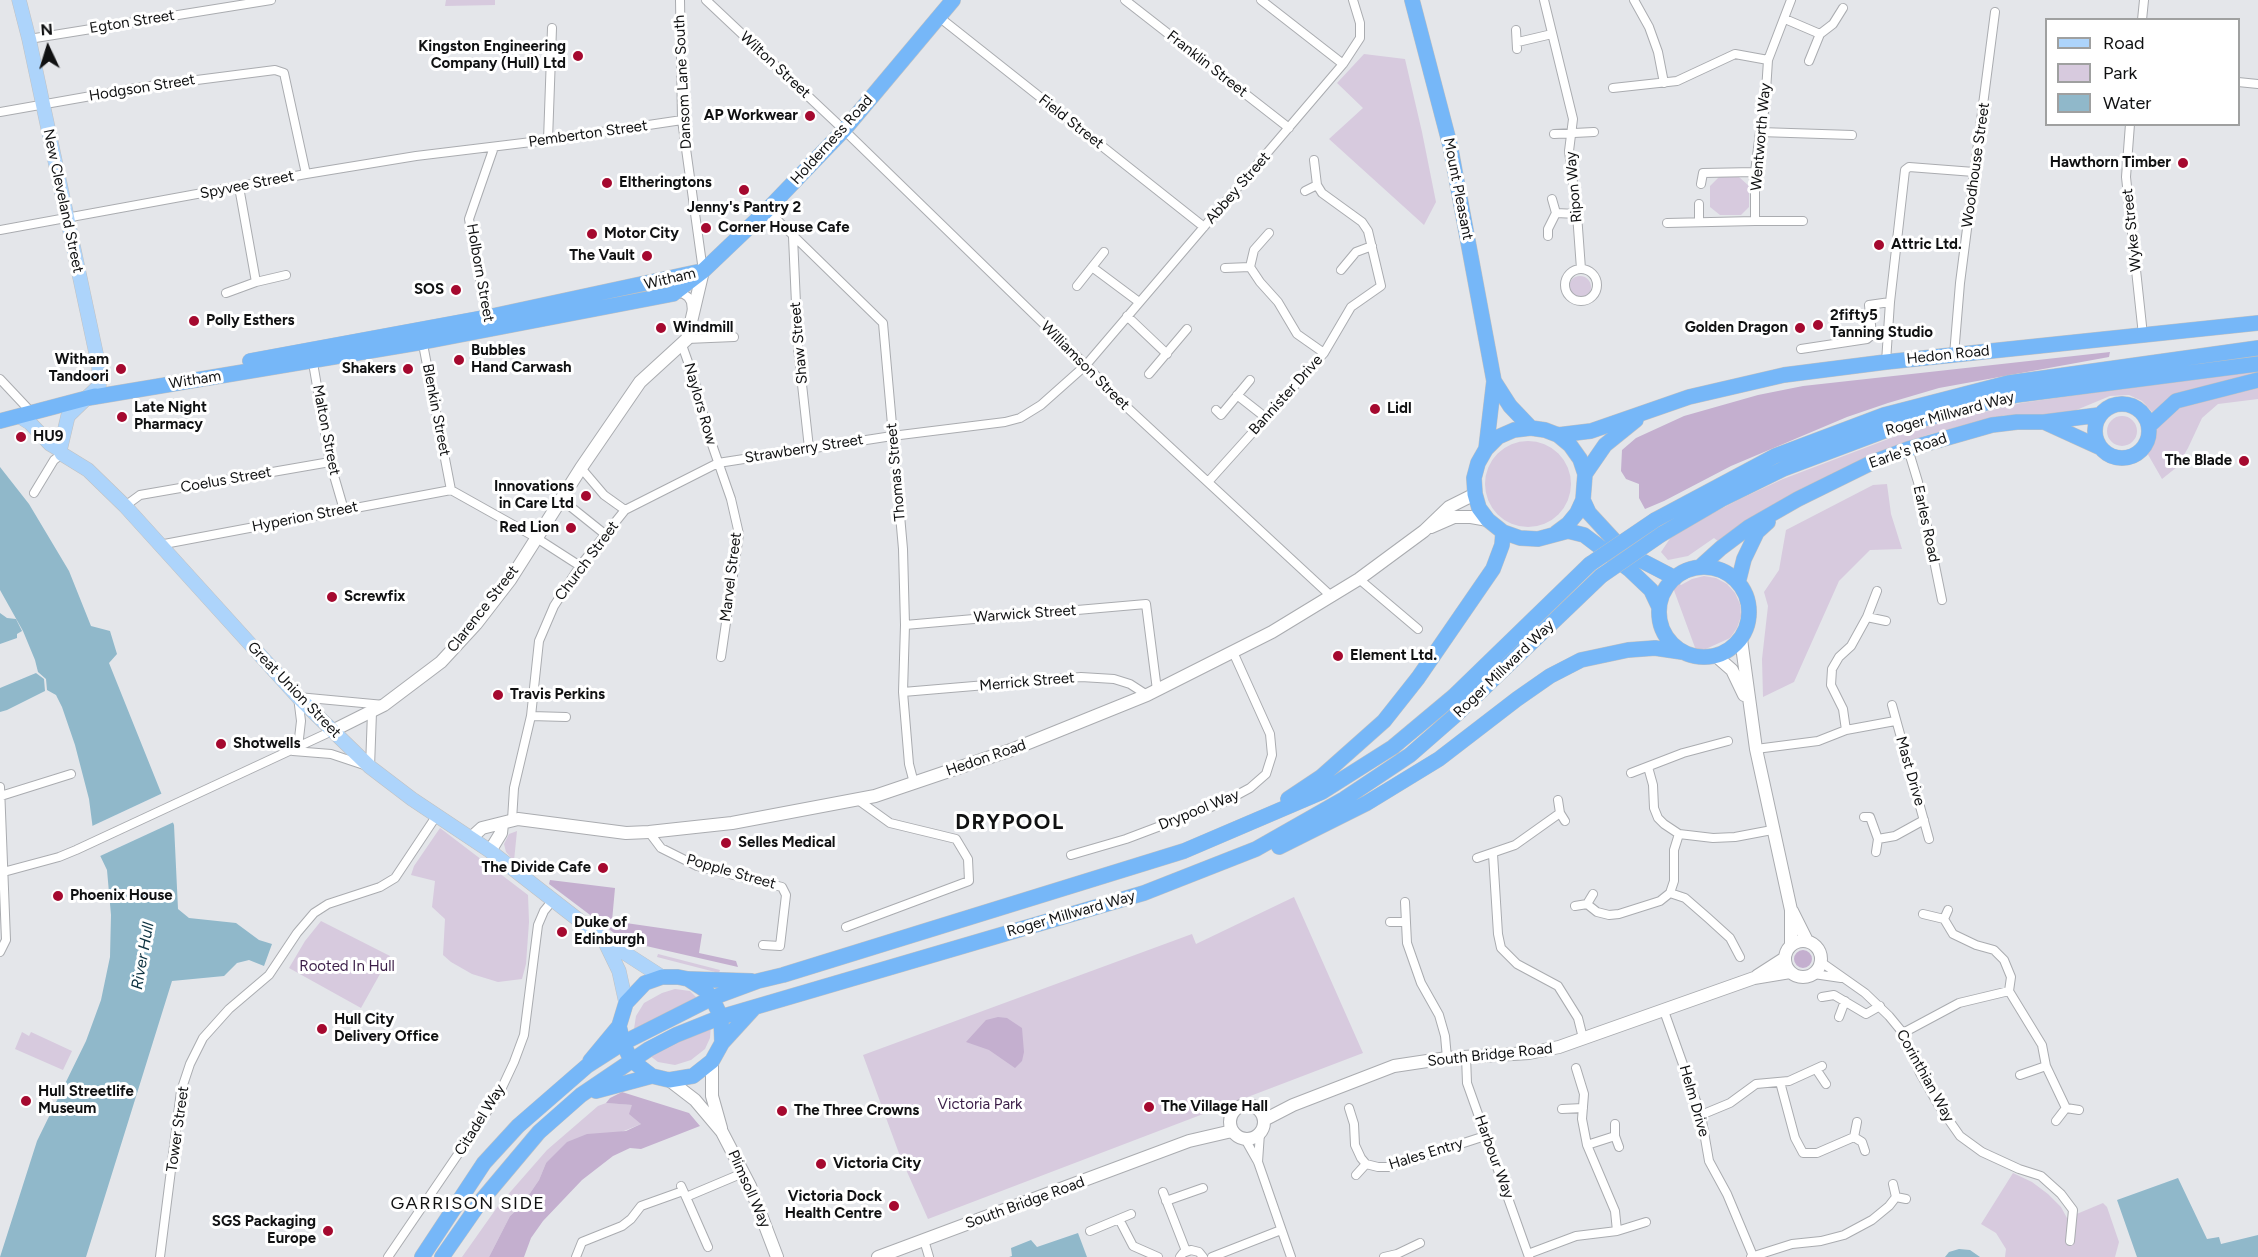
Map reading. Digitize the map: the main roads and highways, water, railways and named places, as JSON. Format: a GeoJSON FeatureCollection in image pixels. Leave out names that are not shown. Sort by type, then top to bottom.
{"type":"FeatureCollection","features":[{"type":"Feature","properties":{"kind":"highway","name":"Holderness Road"},"geometry":{"type":"LineString","coordinates":[[703,271],[767,210],[844,130],[952,0]]}},
{"type":"Feature","properties":{"kind":"highway","name":"Mount Pleasant"},"geometry":{"type":"LineString","coordinates":[[1412,0],[1450,145],[1494,381]]}},
{"type":"Feature","properties":{"kind":"highway","name":"Witham"},"geometry":{"type":"LineString","coordinates":[[0,421],[149,380],[312,356],[489,323],[673,294],[703,271]]}},
{"type":"Feature","properties":{"kind":"highway","name":"Witham"},"geometry":{"type":"LineString","coordinates":[[489,323],[703,271]]}},
{"type":"Feature","properties":{"kind":"highway","name":"Hedon Road"},"geometry":{"type":"LineString","coordinates":[[1558,435],[1591,431],[1689,397],[1784,375],[1886,362],[2258,324]]}},
{"type":"Feature","properties":{"kind":"highway","name":"Roger Millward Way"},"geometry":{"type":"LineString","coordinates":[[422,1257],[484,1163],[518,1125],[587,1066],[623,1043],[712,998],[758,981],[1184,851],[1322,792],[1393,747],[1454,696],[1595,570],[1658,527],[1775,456],[1884,415],[2008,383],[2258,348]]}},
{"type":"Feature","properties":{"kind":"highway","name":"Roger Millward Way"},"geometry":{"type":"LineString","coordinates":[[1658,527],[1783,469],[1900,425],[2017,395],[2258,364]]}},
{"type":"Feature","properties":{"kind":"highway"},"geometry":{"type":"LineString","coordinates":[[2149,426],[2176,401],[2258,380]]}},
{"type":"Feature","properties":{"kind":"highway"},"geometry":{"type":"LineString","coordinates":[[1494,381],[1510,406],[1531,428]]}},
{"type":"Feature","properties":{"kind":"highway"},"geometry":{"type":"LineString","coordinates":[[1486,449],[1494,381]]}},
{"type":"Feature","properties":{"kind":"highway"},"geometry":{"type":"LineString","coordinates":[[2114,404],[2132,405],[2140,410],[2149,426],[2148,440],[2134,455],[2120,458],[2113,456],[2101,448],[2095,432],[2099,416],[2114,404]]}},
{"type":"Feature","properties":{"kind":"highway"},"geometry":{"type":"LineString","coordinates":[[1585,474],[1605,445],[1643,414]]}},
{"type":"Feature","properties":{"kind":"highway","name":"Earle's Road"},"geometry":{"type":"LineString","coordinates":[[1700,567],[1749,527],[1824,485],[1908,449],[1992,425],[2099,416]]}},
{"type":"Feature","properties":{"kind":"highway","name":"Earle's Road"},"geometry":{"type":"LineString","coordinates":[[2044,422],[2101,448]]}},
{"type":"Feature","properties":{"kind":"highway"},"geometry":{"type":"LineString","coordinates":[[1556,533],[1568,524],[1577,513],[1583,500],[1585,474],[1580,459],[1570,445],[1558,435],[1545,430],[1531,428],[1514,430],[1498,437],[1486,449],[1478,463],[1474,478],[1479,508],[1488,520],[1503,532],[1520,538],[1538,539],[1568,531],[1584,535],[1637,576],[1651,590],[1659,607],[1664,633],[1682,652]]}},
{"type":"Feature","properties":{"kind":"highway"},"geometry":{"type":"LineString","coordinates":[[1583,500],[1589,513],[1625,552],[1675,578]]}},
{"type":"Feature","properties":{"kind":"highway","name":"Earle's Road"},"geometry":{"type":"LineString","coordinates":[[1738,583],[1744,559],[1757,532],[1781,510]]}},
{"type":"Feature","properties":{"kind":"highway"},"geometry":{"type":"LineString","coordinates":[[1251,823],[1321,777],[1384,721],[1418,678],[1493,569],[1502,545],[1503,532]]}},
{"type":"Feature","properties":{"kind":"highway"},"geometry":{"type":"LineString","coordinates":[[1144,893],[1269,852],[1367,803],[1439,759],[1516,699],[1550,676],[1581,660],[1628,650],[1655,648],[1705,658],[1716,656],[1734,647],[1741,639],[1748,626],[1750,610],[1746,596],[1728,573],[1714,568],[1700,567],[1675,578],[1667,586],[1659,607]]}},
{"type":"Feature","properties":{"kind":"highway","name":"Roger Millward Way"},"geometry":{"type":"LineString","coordinates":[[442,1257],[481,1201],[539,1132],[581,1095],[631,1060],[676,1035],[722,1017],[1144,893],[1256,849],[1344,799],[1410,754],[1458,713],[1595,570]]}},
{"type":"Feature","properties":{"kind":"highway"},"geometry":{"type":"LineString","coordinates":[[662,977],[645,984],[626,1003],[619,1026],[623,1043],[631,1060],[652,1076],[669,1080],[693,1076],[712,1061],[722,1043],[754,1008]]}},
{"type":"Feature","properties":{"kind":"highway","name":"Roger Millward Way"},"geometry":{"type":"LineString","coordinates":[[662,977],[758,981]]}},
{"type":"Feature","properties":{"kind":"highway"},"geometry":{"type":"LineString","coordinates":[[688,979],[705,990],[712,998],[722,1017],[722,1043]]}},
{"type":"Feature","properties":{"kind":"highway","name":"Roger Millward Way"},"geometry":{"type":"LineString","coordinates":[[587,1066],[619,1026]]}},
{"type":"Feature","properties":{"kind":"highway","name":"Roger Millward Way"},"geometry":{"type":"LineString","coordinates":[[581,1095],[652,1076]]}},
{"type":"Feature","properties":{"kind":"main road","name":"New Cleveland Street"},"geometry":{"type":"LineString","coordinates":[[19,0],[99,367],[99,386],[88,398]]}},
{"type":"Feature","properties":{"kind":"main road"},"geometry":{"type":"LineString","coordinates":[[61,452],[68,416],[88,398]]}},
{"type":"Feature","properties":{"kind":"main road","name":"Great Union Street"},"geometry":{"type":"LineString","coordinates":[[25,415],[50,444],[88,470],[125,506],[298,697],[370,767],[490,851],[603,939],[662,977]]}},
{"type":"Feature","properties":{"kind":"main road","name":"Great Union Street"},"geometry":{"type":"LineString","coordinates":[[603,939],[619,971],[626,1003]]}},
{"type":"Feature","properties":{"kind":"water","name":"River Hull"},"geometry":{"type":"Polygon","coordinates":[[[0,467],[29,504],[69,571],[91,626],[110,631],[117,654],[109,663],[174,825],[178,909],[189,918],[236,923],[259,940],[272,944],[264,966],[249,960],[237,963],[224,976],[172,981],[86,1257],[0,1257],[37,1141],[86,1041],[101,1000],[110,957],[111,915],[107,870],[95,845],[89,799],[75,745],[62,707],[56,695],[47,690],[46,679],[38,672],[23,631],[0,590],[0,467]]]}},
{"type":"Feature","properties":{"kind":"water"},"geometry":{"type":"Polygon","coordinates":[[[0,613],[7,618],[16,619],[22,631],[17,634],[17,638],[0,644],[0,613]]]}},
{"type":"Feature","properties":{"kind":"water"},"geometry":{"type":"Polygon","coordinates":[[[36,673],[44,679],[45,691],[0,712],[0,688],[36,673]]]}},
{"type":"Feature","properties":{"kind":"water"},"geometry":{"type":"Polygon","coordinates":[[[2178,1178],[2207,1239],[2219,1237],[2221,1244],[2258,1235],[2258,1257],[2137,1257],[2117,1200],[2178,1178]]]}},
{"type":"Feature","properties":{"kind":"water"},"geometry":{"type":"Polygon","coordinates":[[[1078,1233],[1087,1257],[1009,1257],[1012,1256],[1011,1248],[1031,1240],[1037,1247],[1078,1233]]]}},
{"type":"Feature","properties":{"kind":"water"},"geometry":{"type":"Polygon","coordinates":[[[1959,1249],[1970,1250],[1980,1257],[1945,1257],[1949,1252],[1959,1249]]]}},
{"type":"Feature","properties":{"kind":"place","name":"Kingston Engineering Company (Hull) Ltd"},"geometry":{"type":"Point","coordinates":[578,56]}},
{"type":"Feature","properties":{"kind":"place","name":"AP Workwear"},"geometry":{"type":"Point","coordinates":[810,116]}},
{"type":"Feature","properties":{"kind":"place","name":"Hawthorn Timber"},"geometry":{"type":"Point","coordinates":[2183,163]}},
{"type":"Feature","properties":{"kind":"place","name":"Eltheringtons"},"geometry":{"type":"Point","coordinates":[607,183]}},
{"type":"Feature","properties":{"kind":"place","name":"Jenny's Pantry 2"},"geometry":{"type":"Point","coordinates":[744,190]}},
{"type":"Feature","properties":{"kind":"place","name":"Corner House Cafe"},"geometry":{"type":"Point","coordinates":[706,228]}},
{"type":"Feature","properties":{"kind":"place","name":"Motor City"},"geometry":{"type":"Point","coordinates":[592,234]}},
{"type":"Feature","properties":{"kind":"place","name":"Attric Ltd."},"geometry":{"type":"Point","coordinates":[1879,245]}},
{"type":"Feature","properties":{"kind":"place","name":"The Vault"},"geometry":{"type":"Point","coordinates":[647,256]}},
{"type":"Feature","properties":{"kind":"place","name":"SOS"},"geometry":{"type":"Point","coordinates":[456,290]}},
{"type":"Feature","properties":{"kind":"place","name":"Polly Esthers"},"geometry":{"type":"Point","coordinates":[194,321]}},
{"type":"Feature","properties":{"kind":"place","name":"2fifty5 Tanning Studio"},"geometry":{"type":"Point","coordinates":[1818,325]}},
{"type":"Feature","properties":{"kind":"place","name":"Windmill"},"geometry":{"type":"Point","coordinates":[661,328]}},
{"type":"Feature","properties":{"kind":"place","name":"Golden Dragon"},"geometry":{"type":"Point","coordinates":[1800,328]}},
{"type":"Feature","properties":{"kind":"place","name":"Bubbles Hand Carwash"},"geometry":{"type":"Point","coordinates":[459,360]}},
{"type":"Feature","properties":{"kind":"place","name":"Witham Tandoori"},"geometry":{"type":"Point","coordinates":[121,369]}},
{"type":"Feature","properties":{"kind":"place","name":"Shakers"},"geometry":{"type":"Point","coordinates":[408,369]}},
{"type":"Feature","properties":{"kind":"place","name":"Lidl"},"geometry":{"type":"Point","coordinates":[1375,409]}},
{"type":"Feature","properties":{"kind":"place","name":"Late Night Pharmacy"},"geometry":{"type":"Point","coordinates":[122,417]}},
{"type":"Feature","properties":{"kind":"place","name":"HU9"},"geometry":{"type":"Point","coordinates":[21,437]}},
{"type":"Feature","properties":{"kind":"place","name":"The Blade"},"geometry":{"type":"Point","coordinates":[2244,461]}},
{"type":"Feature","properties":{"kind":"place","name":"Innovations in Care Ltd"},"geometry":{"type":"Point","coordinates":[586,496]}},
{"type":"Feature","properties":{"kind":"place","name":"Red Lion"},"geometry":{"type":"Point","coordinates":[571,528]}},
{"type":"Feature","properties":{"kind":"place","name":"Screwfix"},"geometry":{"type":"Point","coordinates":[332,597]}},
{"type":"Feature","properties":{"kind":"place","name":"Element Ltd."},"geometry":{"type":"Point","coordinates":[1338,656]}},
{"type":"Feature","properties":{"kind":"place","name":"Travis Perkins"},"geometry":{"type":"Point","coordinates":[498,695]}},
{"type":"Feature","properties":{"kind":"place","name":"Shotwells"},"geometry":{"type":"Point","coordinates":[221,744]}},
{"type":"Feature","properties":{"kind":"place","name":"Selles Medical"},"geometry":{"type":"Point","coordinates":[726,843]}},
{"type":"Feature","properties":{"kind":"place","name":"The Divide Cafe"},"geometry":{"type":"Point","coordinates":[603,868]}},
{"type":"Feature","properties":{"kind":"place","name":"Phoenix House"},"geometry":{"type":"Point","coordinates":[58,896]}},
{"type":"Feature","properties":{"kind":"place","name":"Duke of Edinburgh"},"geometry":{"type":"Point","coordinates":[562,932]}},
{"type":"Feature","properties":{"kind":"place","name":"Hull City Delivery Office"},"geometry":{"type":"Point","coordinates":[322,1029]}},
{"type":"Feature","properties":{"kind":"place","name":"Hull Streetlife Museum"},"geometry":{"type":"Point","coordinates":[26,1101]}},
{"type":"Feature","properties":{"kind":"place","name":"The Village Hall"},"geometry":{"type":"Point","coordinates":[1149,1107]}},
{"type":"Feature","properties":{"kind":"place","name":"The Three Crowns"},"geometry":{"type":"Point","coordinates":[782,1111]}},
{"type":"Feature","properties":{"kind":"place","name":"Victoria City"},"geometry":{"type":"Point","coordinates":[821,1164]}},
{"type":"Feature","properties":{"kind":"place","name":"Victoria Dock Health Centre"},"geometry":{"type":"Point","coordinates":[894,1206]}},
{"type":"Feature","properties":{"kind":"place","name":"SGS Packaging Europe"},"geometry":{"type":"Point","coordinates":[328,1231]}},
{"type":"Feature","properties":{"kind":"district","name":"DRYPOOL"},"geometry":{"type":"Point","coordinates":[1010,823]}},
{"type":"Feature","properties":{"kind":"district","name":"GARRISON SIDE"},"geometry":{"type":"Point","coordinates":[468,1204]}},
{"type":"Feature","properties":{"kind":"park label","name":"Rooted In Hull"},"geometry":{"type":"Point","coordinates":[347,967]}},
{"type":"Feature","properties":{"kind":"park label","name":"Victoria Park"},"geometry":{"type":"Point","coordinates":[980,1105]}}]}
